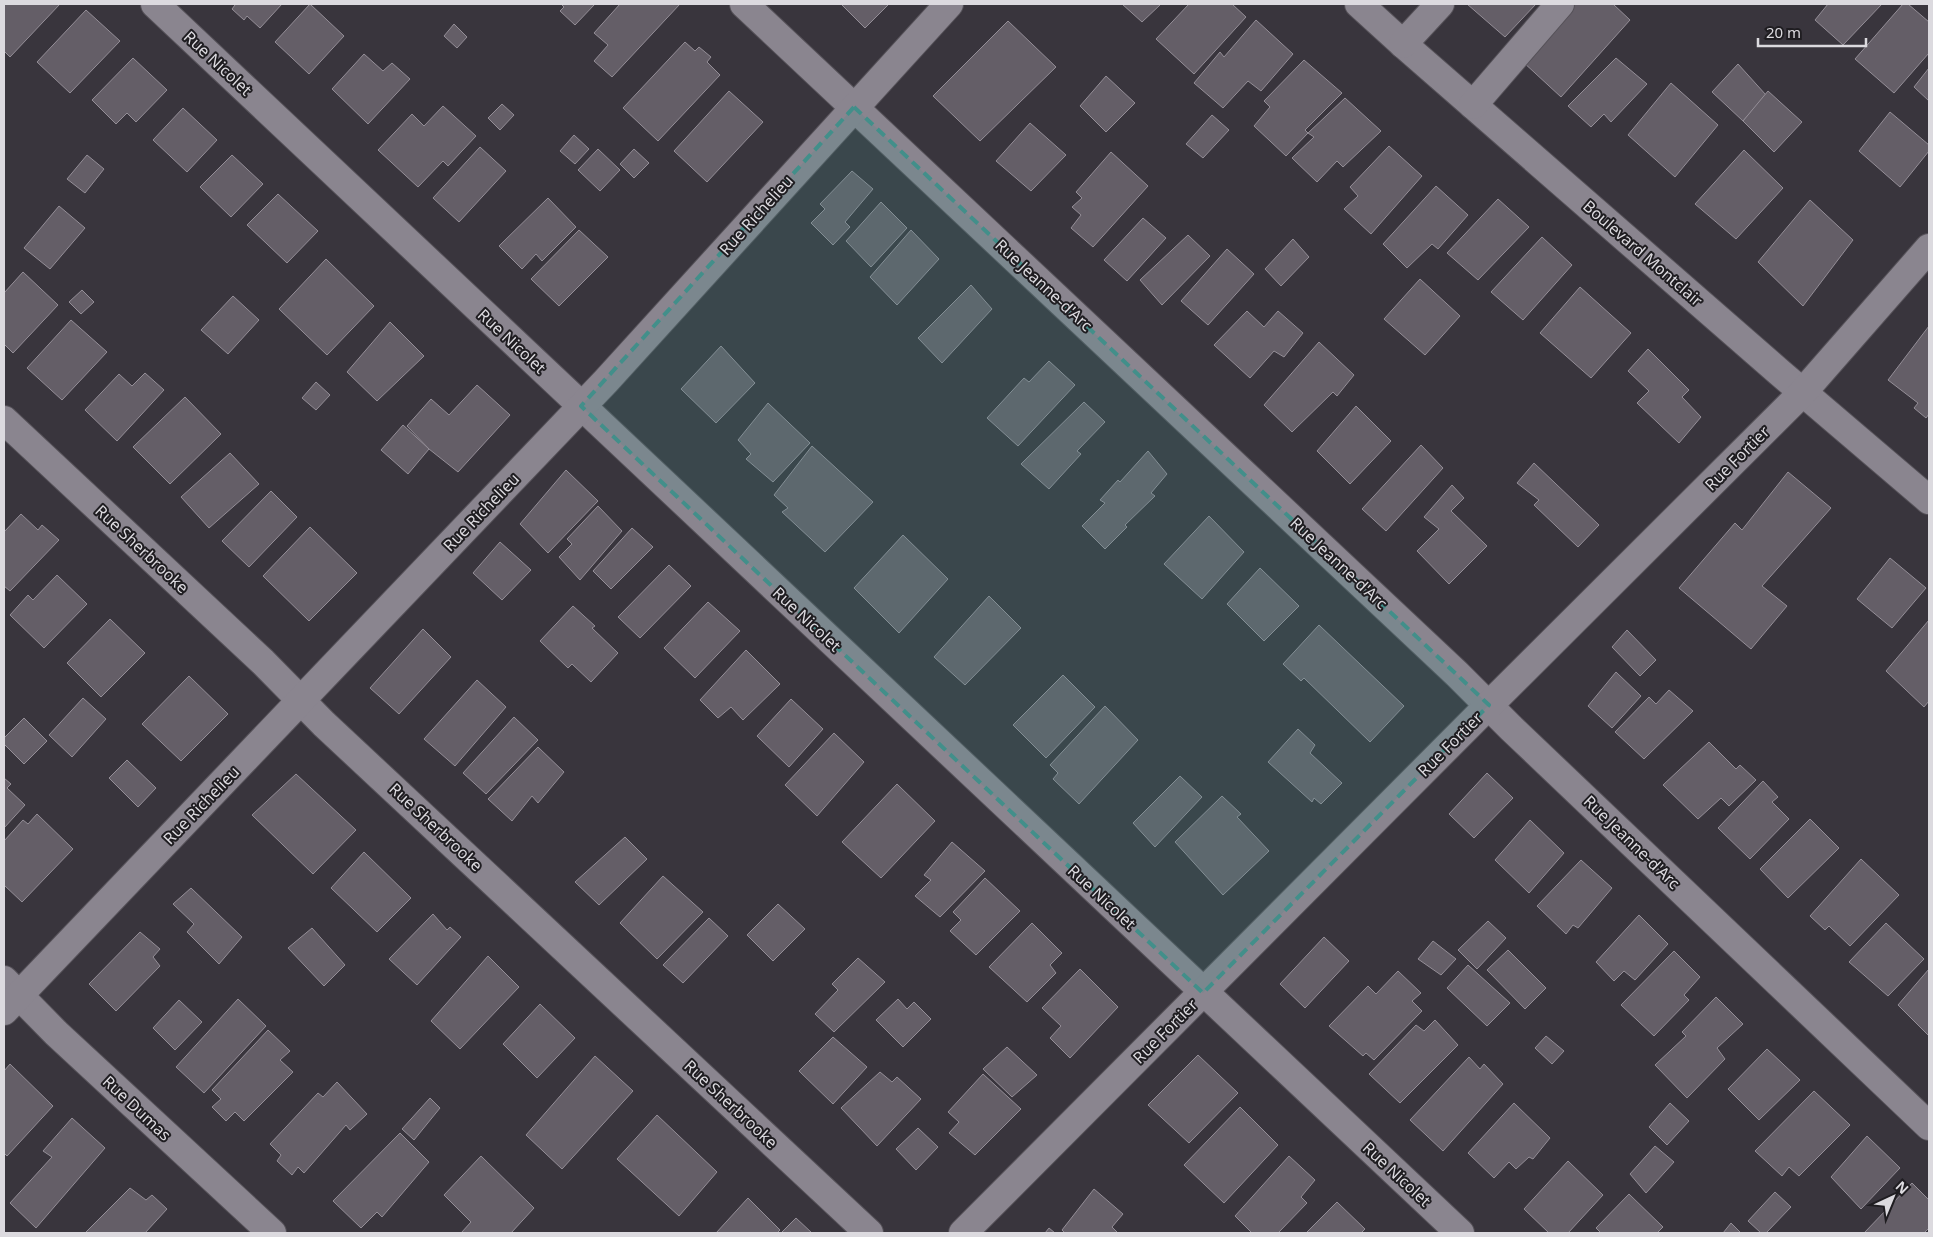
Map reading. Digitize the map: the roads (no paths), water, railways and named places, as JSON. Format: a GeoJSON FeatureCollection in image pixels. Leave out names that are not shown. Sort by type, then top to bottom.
{"type":"FeatureCollection","features":[{"type":"Feature","properties":{"kind":"street","name":"Rue Nicolet"},"geometry":{"type":"LineString","coordinates":[[155,4],[1460,1233]]}},
{"type":"Feature","properties":{"kind":"street","name":"Rue Jeanne-d'Arc"},"geometry":{"type":"LineString","coordinates":[[744,4],[1489,705],[1929,1126]]}},
{"type":"Feature","properties":{"kind":"street","name":"Rue Richelieu"},"geometry":{"type":"LineString","coordinates":[[9,996],[301,699],[581,406],[949,4]]}},
{"type":"Feature","properties":{"kind":"street","name":"Boulevard Montclair"},"geometry":{"type":"LineString","coordinates":[[1360,4],[1403,44],[1929,500]]}},
{"type":"Feature","properties":{"kind":"street"},"geometry":{"type":"LineString","coordinates":[[1403,44],[1440,4]]}},
{"type":"Feature","properties":{"kind":"street"},"geometry":{"type":"LineString","coordinates":[[1473,105],[1560,4]]}},
{"type":"Feature","properties":{"kind":"street","name":"Rue Fortier"},"geometry":{"type":"LineString","coordinates":[[963,1233],[1803,392],[1929,248]]}},
{"type":"Feature","properties":{"kind":"street","name":"Rue Sherbrooke"},"geometry":{"type":"LineString","coordinates":[[4,420],[301,699],[324,724],[869,1233]]}},
{"type":"Feature","properties":{"kind":"street","name":"Rue Dumas"},"geometry":{"type":"LineString","coordinates":[[9,996],[272,1233]]}}]}
